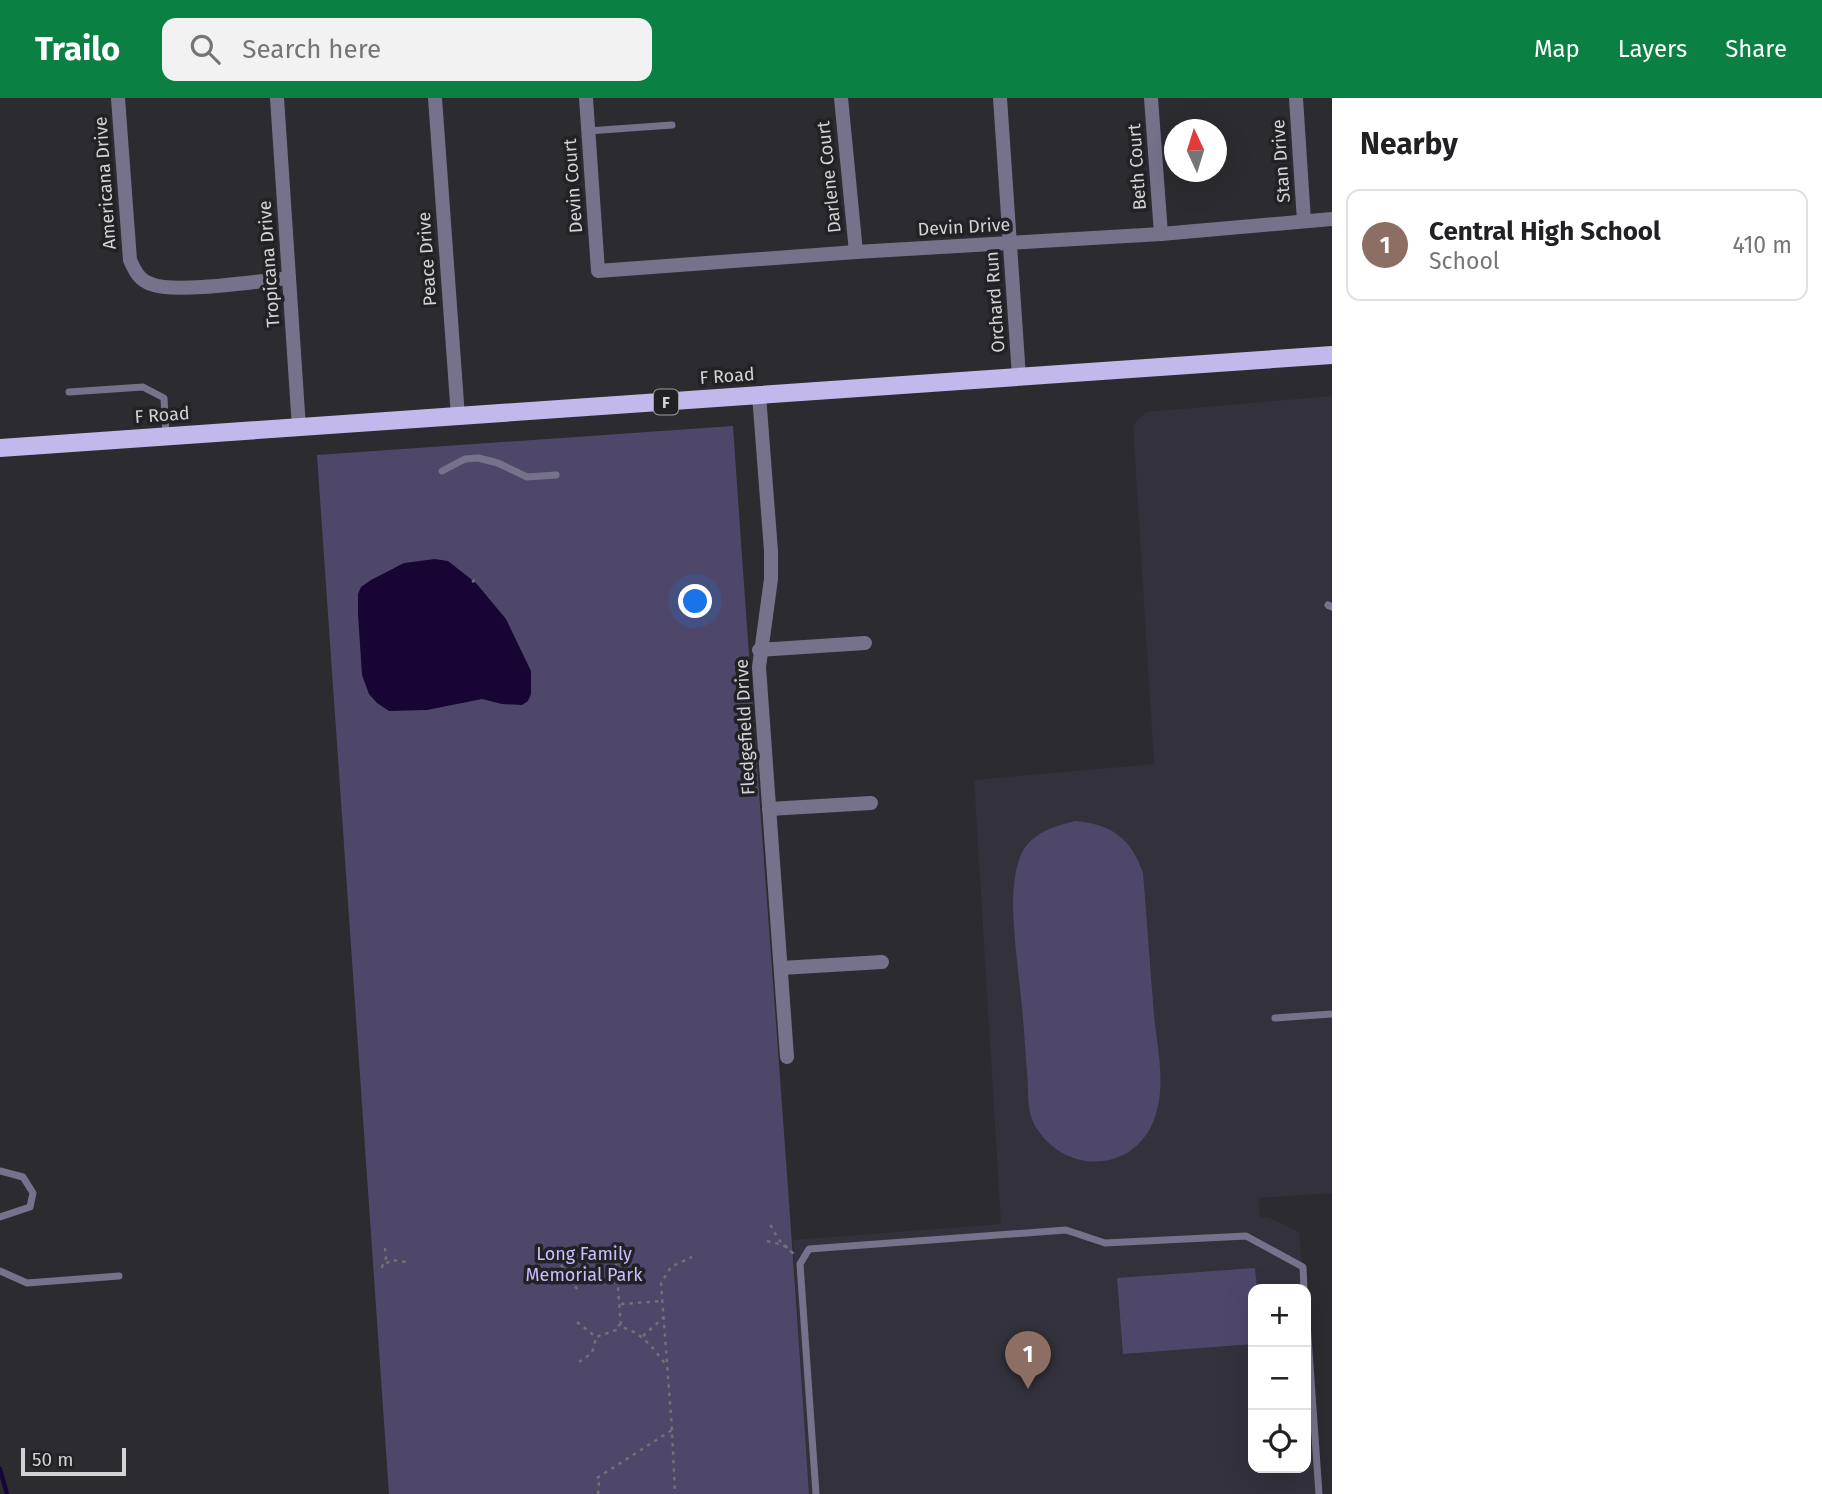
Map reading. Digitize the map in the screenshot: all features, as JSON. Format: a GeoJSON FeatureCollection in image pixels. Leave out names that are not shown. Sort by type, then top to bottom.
{"type":"FeatureCollection","features":[{"type":"Feature","properties":{"kind":"main road","name":"F Road"},"geometry":{"type":"LineString","coordinates":[[0,448],[1332,355]]}},
{"type":"Feature","properties":{"kind":"street","name":"Americana Drive"},"geometry":{"type":"LineString","coordinates":[[117,98],[130,260],[138,277],[151,285],[171,288],[289,278]]}},
{"type":"Feature","properties":{"kind":"street","name":"Tropicana Drive"},"geometry":{"type":"LineString","coordinates":[[277,98],[299,428]]}},
{"type":"Feature","properties":{"kind":"street","name":"Peace Drive"},"geometry":{"type":"LineString","coordinates":[[435,98],[458,417]]}},
{"type":"Feature","properties":{"kind":"street","name":"Devin Court"},"geometry":{"type":"LineString","coordinates":[[586,98],[598,271]]}},
{"type":"Feature","properties":{"kind":"street","name":"Darlene Court"},"geometry":{"type":"LineString","coordinates":[[841,98],[856,252]]}},
{"type":"Feature","properties":{"kind":"street","name":"Orchard Run"},"geometry":{"type":"LineString","coordinates":[[1000,98],[1019,377]]}},
{"type":"Feature","properties":{"kind":"street","name":"Beth Court"},"geometry":{"type":"LineString","coordinates":[[1151,98],[1161,234]]}},
{"type":"Feature","properties":{"kind":"street","name":"Stan Drive"},"geometry":{"type":"LineString","coordinates":[[1296,98],[1304,220]]}},
{"type":"Feature","properties":{"kind":"street","name":"Devin Drive"},"geometry":{"type":"LineString","coordinates":[[598,271],[1161,234],[1332,219]]}},
{"type":"Feature","properties":{"kind":"street","name":"Fledgefield Drive"},"geometry":{"type":"LineString","coordinates":[[760,395],[771,579],[759,650],[788,1057]]}},
{"type":"Feature","properties":{"kind":"street"},"geometry":{"type":"LineString","coordinates":[[759,650],[865,643]]}},
{"type":"Feature","properties":{"kind":"street"},"geometry":{"type":"LineString","coordinates":[[769,809],[871,803]]}},
{"type":"Feature","properties":{"kind":"street"},"geometry":{"type":"LineString","coordinates":[[781,968],[883,962]]}},
{"type":"Feature","properties":{"kind":"lane"},"geometry":{"type":"LineString","coordinates":[[588,131],[673,125]]}},
{"type":"Feature","properties":{"kind":"lane"},"geometry":{"type":"LineString","coordinates":[[69,392],[143,387],[163,398],[166,436]]}},
{"type":"Feature","properties":{"kind":"lane"},"geometry":{"type":"LineString","coordinates":[[442,471],[466,459],[478,458],[498,463],[527,477],[556,475]]}},
{"type":"Feature","properties":{"kind":"lane"},"geometry":{"type":"LineString","coordinates":[[1275,1018],[1332,1014]]}},
{"type":"Feature","properties":{"kind":"lane"},"geometry":{"type":"LineString","coordinates":[[0,1171],[23,1177],[33,1193],[30,1207],[0,1217]]}},
{"type":"Feature","properties":{"kind":"lane"},"geometry":{"type":"LineString","coordinates":[[816,1494],[800,1264],[809,1249],[1066,1230],[1105,1243],[1246,1236],[1303,1267],[1304,1284]]}},
{"type":"Feature","properties":{"kind":"lane"},"geometry":{"type":"LineString","coordinates":[[0,1271],[27,1283],[119,1276]]}},
{"type":"Feature","properties":{"kind":"lane"},"geometry":{"type":"LineString","coordinates":[[1309,1347],[1319,1494]]}},
{"type":"Feature","properties":{"kind":"path"},"geometry":{"type":"LineString","coordinates":[[472,582],[479,577]]}},
{"type":"Feature","properties":{"kind":"path"},"geometry":{"type":"LineString","coordinates":[[767,1241],[783,1245],[795,1255],[778,1240],[770,1224]]}},
{"type":"Feature","properties":{"kind":"path"},"geometry":{"type":"LineString","coordinates":[[385,1248],[386,1258],[382,1267],[391,1260],[406,1262]]}},
{"type":"Feature","properties":{"kind":"path"},"geometry":{"type":"LineString","coordinates":[[675,1494],[662,1283],[671,1267],[692,1257]]}},
{"type":"Feature","properties":{"kind":"path"},"geometry":{"type":"LineString","coordinates":[[616,1262],[621,1327],[635,1331],[668,1367]]}},
{"type":"Feature","properties":{"kind":"path"},"geometry":{"type":"LineString","coordinates":[[561,1265],[579,1292]]}},
{"type":"Feature","properties":{"kind":"path"},"geometry":{"type":"LineString","coordinates":[[620,1304],[663,1301]]}},
{"type":"Feature","properties":{"kind":"path"},"geometry":{"type":"LineString","coordinates":[[596,1337],[620,1329],[620,1304]]}},
{"type":"Feature","properties":{"kind":"path"},"geometry":{"type":"LineString","coordinates":[[642,1337],[664,1317]]}},
{"type":"Feature","properties":{"kind":"path"},"geometry":{"type":"LineString","coordinates":[[577,1322],[596,1337]]}},
{"type":"Feature","properties":{"kind":"path"},"geometry":{"type":"LineString","coordinates":[[579,1362],[592,1353],[596,1337]]}},
{"type":"Feature","properties":{"kind":"path"},"geometry":{"type":"LineString","coordinates":[[598,1494],[598,1480],[673,1430]]}},
{"type":"Feature","properties":{"kind":"shaded area"},"geometry":{"type":"Polygon","coordinates":[[[1332,396],[1332,1193],[1259,1198],[1260,1218],[1268,1217],[1299,1232],[1304,1284],[1248,1284],[1248,1473],[1311,1473],[1311,1387],[1318,1494],[809,1494],[793,1240],[1001,1224],[974,780],[1154,764],[1133,425],[1146,412],[1332,396]]]}},
{"type":"Feature","properties":{"kind":"shaded area"},"geometry":{"type":"Polygon","coordinates":[[[435,559],[448,561],[476,583],[506,619],[531,671],[531,694],[528,701],[522,705],[482,699],[427,710],[389,711],[369,694],[362,675],[358,614],[358,594],[361,587],[404,563],[435,559]]]}},
{"type":"Feature","properties":{"kind":"green space","name":"Long Family Memorial Park"},"geometry":{"type":"Polygon","coordinates":[[[733,426],[809,1494],[389,1494],[317,455],[733,426]]]}},
{"type":"Feature","properties":{"kind":"green space"},"geometry":{"type":"Polygon","coordinates":[[[1075,821],[1099,825],[1118,835],[1132,851],[1143,873],[1160,1063],[1159,1099],[1149,1131],[1136,1147],[1120,1157],[1102,1161],[1083,1160],[1064,1154],[1048,1142],[1031,1118],[1014,931],[1014,883],[1024,849],[1043,832],[1075,821]]]}},
{"type":"Feature","properties":{"kind":"green space"},"geometry":{"type":"Polygon","coordinates":[[[1255,1268],[1257,1284],[1248,1284],[1248,1344],[1123,1354],[1117,1278],[1255,1268]]]}},
{"type":"Feature","properties":{"kind":"waterway"},"geometry":{"type":"LineString","coordinates":[[0,1469],[7,1494]]}},
{"type":"Feature","properties":{"kind":"place","name":"Central High School"},"geometry":{"type":"Point","coordinates":[1028,1389]}}]}
